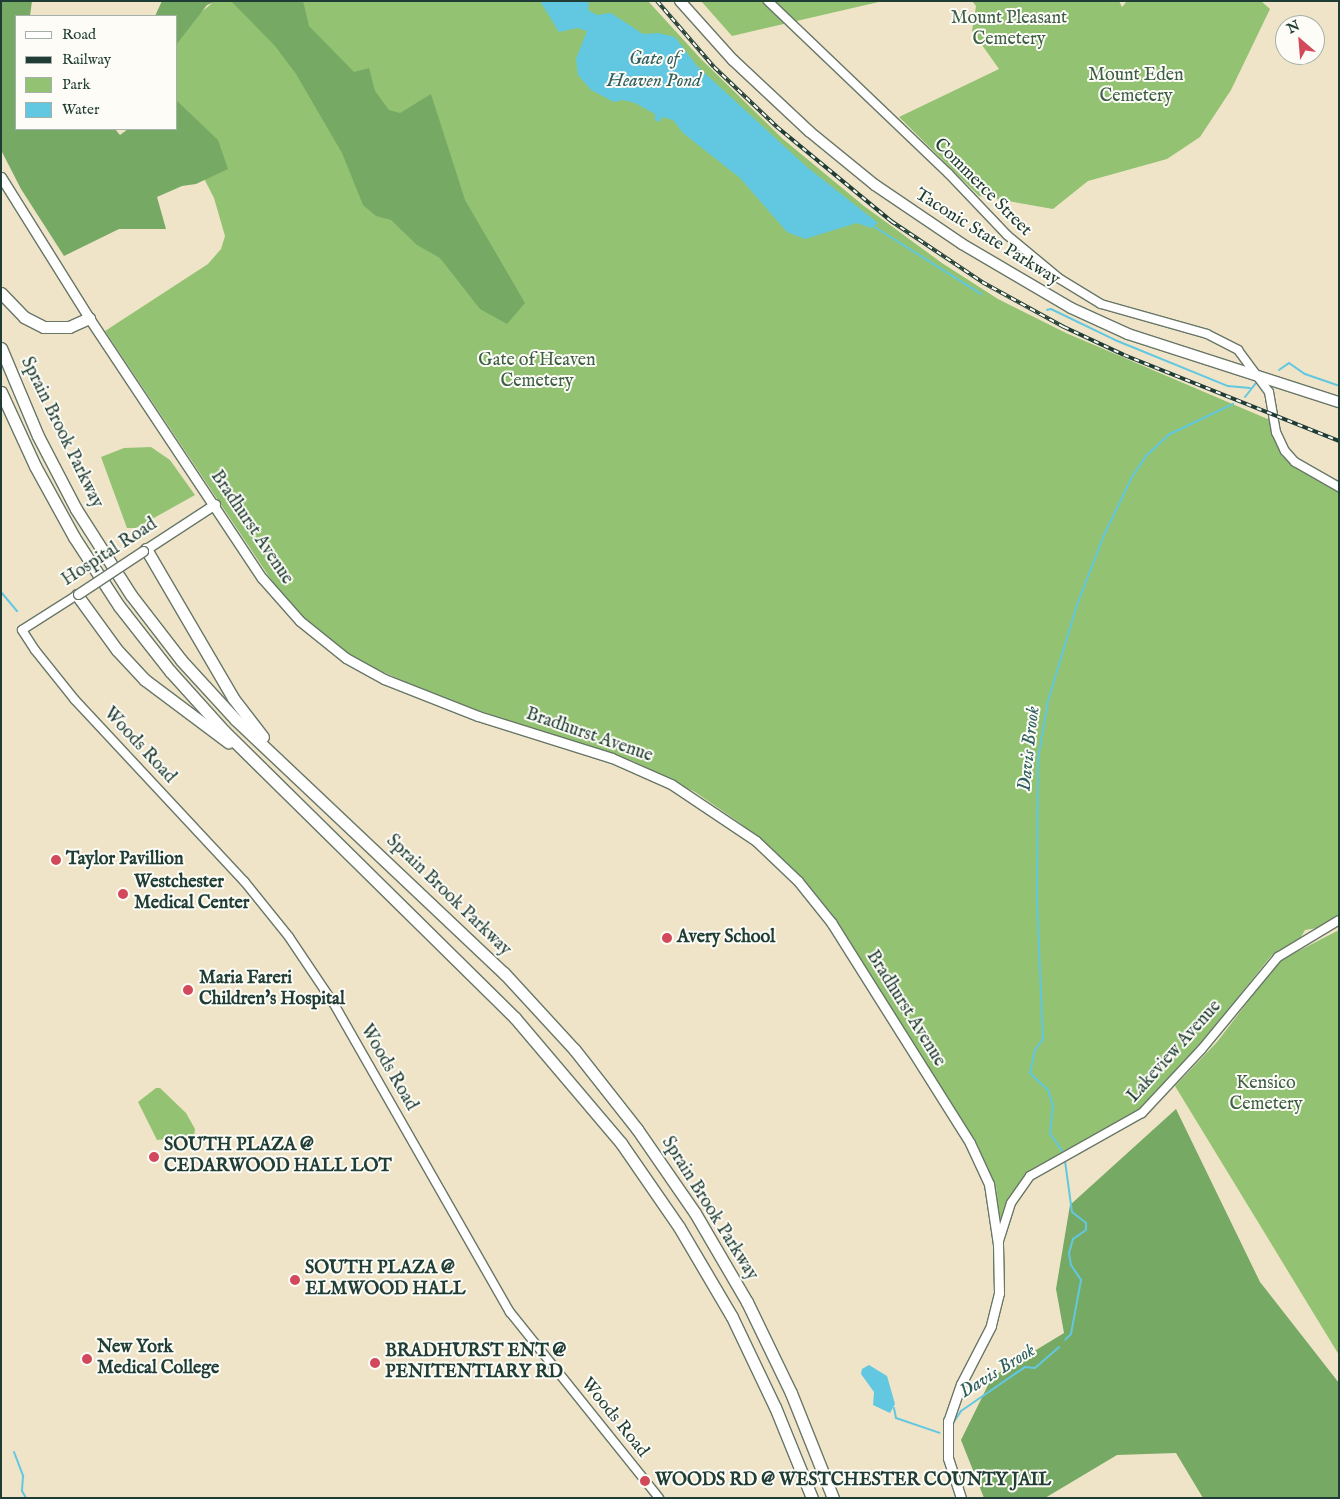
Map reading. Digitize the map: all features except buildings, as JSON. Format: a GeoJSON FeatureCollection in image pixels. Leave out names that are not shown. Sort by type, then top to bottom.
{"type":"FeatureCollection","features":[{"type":"Feature","properties":{"kind":"highway","name":"Taconic State Parkway"},"geometry":{"type":"LineString","coordinates":[[680,1],[733,60],[810,132],[875,185],[944,233],[1096,320],[1148,342],[1339,396]]}},
{"type":"Feature","properties":{"kind":"highway","name":"Taconic State Parkway"},"geometry":{"type":"LineString","coordinates":[[688,1],[739,57],[800,114],[864,168],[944,225],[1095,312],[1153,337],[1339,402]]}},
{"type":"Feature","properties":{"kind":"highway"},"geometry":{"type":"LineString","coordinates":[[1,293],[24,317],[44,327],[69,327],[89,318]]}},
{"type":"Feature","properties":{"kind":"highway","name":"Sprain Brook Parkway"},"geometry":{"type":"LineString","coordinates":[[1,348],[56,472],[123,584],[201,683],[287,768],[518,988],[574,1049],[637,1129],[695,1213],[743,1296],[792,1394],[833,1498]]}},
{"type":"Feature","properties":{"kind":"highway","name":"Sprain Brook Parkway"},"geometry":{"type":"LineString","coordinates":[[1,392],[47,488],[100,577],[170,671],[260,766],[515,1018],[609,1127],[668,1210],[715,1287],[762,1377],[812,1498]]}},
{"type":"Feature","properties":{"kind":"highway"},"geometry":{"type":"LineString","coordinates":[[145,550],[233,698],[287,768]]}},
{"type":"Feature","properties":{"kind":"highway"},"geometry":{"type":"LineString","coordinates":[[77,594],[117,650],[145,680],[260,766]]}},
{"type":"Feature","properties":{"kind":"highway"},"geometry":{"type":"LineString","coordinates":[[799,1465],[807,1498]]}},
{"type":"Feature","properties":{"kind":"main road","name":"Bradhurst Avenue"},"geometry":{"type":"LineString","coordinates":[[1,177],[89,318],[215,504],[262,578],[286,608],[346,658],[384,679],[461,710],[612,758],[650,774],[731,822],[777,860],[831,922],[970,1143],[989,1184],[998,1244],[999,1293],[996,1312],[953,1403],[948,1421],[948,1458],[961,1498]]}},
{"type":"Feature","properties":{"kind":"main road","name":"Hospital Road"},"geometry":{"type":"LineString","coordinates":[[77,594],[215,504]]}},
{"type":"Feature","properties":{"kind":"street","name":"Commerce Street"},"geometry":{"type":"LineString","coordinates":[[768,1],[948,173],[1007,235],[1054,275],[1101,304],[1225,341],[1240,352],[1258,374],[1270,395],[1276,432],[1285,451],[1296,462],[1339,487]]}},
{"type":"Feature","properties":{"kind":"street","name":"Hospital Road"},"geometry":{"type":"LineString","coordinates":[[22,630],[77,594]]}},
{"type":"Feature","properties":{"kind":"street","name":"Woods Road"},"geometry":{"type":"LineString","coordinates":[[22,630],[75,700],[221,855],[289,937],[334,1004],[510,1312],[659,1498]]}},
{"type":"Feature","properties":{"kind":"street","name":"Lakeview Avenue"},"geometry":{"type":"LineString","coordinates":[[998,1244],[1011,1203],[1030,1176],[1142,1113],[1201,1050],[1273,962],[1299,942],[1339,920]]}},
{"type":"Feature","properties":{"kind":"green space"},"geometry":{"type":"Polygon","coordinates":[[[1,1],[32,1],[30,15],[15,15],[15,130],[116,130],[120,135],[127,130],[178,130],[178,102],[218,140],[228,169],[196,184],[182,186],[157,197],[166,229],[119,229],[64,256],[21,189],[1,150],[1,1]]]}},
{"type":"Feature","properties":{"kind":"green space"},"geometry":{"type":"Polygon","coordinates":[[[162,1],[217,1],[207,5],[178,42],[178,15],[155,15],[162,1]]]}},
{"type":"Feature","properties":{"kind":"green space","name":"Gate of Heaven Cemetery"},"geometry":{"type":"Polygon","coordinates":[[[215,1],[648,1],[701,59],[783,139],[864,206],[942,263],[998,299],[1066,333],[1270,420],[1282,453],[1298,467],[1339,491],[1339,915],[1317,928],[1305,930],[1301,937],[1271,956],[1186,1062],[1145,1106],[1111,1130],[1032,1170],[1012,1195],[1002,1223],[999,1224],[996,1187],[977,1146],[833,918],[786,862],[740,823],[695,792],[633,761],[443,699],[350,657],[312,627],[280,593],[105,331],[208,264],[221,249],[225,236],[214,198],[178,128],[178,30],[215,1]]]}},
{"type":"Feature","properties":{"kind":"green space"},"geometry":{"type":"Polygon","coordinates":[[[231,1],[303,1],[309,26],[354,72],[369,68],[375,91],[389,110],[400,113],[431,94],[465,200],[525,303],[507,324],[480,309],[440,258],[417,245],[391,220],[376,216],[363,205],[342,153],[296,74],[275,46],[231,1]]]}},
{"type":"Feature","properties":{"kind":"green space"},"geometry":{"type":"Polygon","coordinates":[[[701,1],[883,1],[732,36],[701,1]]]}},
{"type":"Feature","properties":{"kind":"green space","name":"Mount Eden Cemetery"},"geometry":{"type":"Polygon","coordinates":[[[972,1],[1119,1],[1122,7],[1127,1],[1261,1],[1270,9],[1231,90],[1200,137],[1167,159],[1088,181],[1053,209],[979,196],[899,117],[999,69],[972,31],[976,6],[972,1]]]}},
{"type":"Feature","properties":{"kind":"green space"},"geometry":{"type":"Polygon","coordinates":[[[151,447],[170,460],[195,495],[136,528],[127,528],[101,457],[124,448],[151,447]]]}},
{"type":"Feature","properties":{"kind":"green space","name":"Kensico Cemetery"},"geometry":{"type":"Polygon","coordinates":[[[1339,930],[1339,1355],[1175,1086],[1217,1042],[1279,961],[1339,930]]]}},
{"type":"Feature","properties":{"kind":"green space"},"geometry":{"type":"Polygon","coordinates":[[[156,1088],[160,1088],[186,1113],[195,1129],[194,1136],[157,1140],[138,1102],[156,1088]]]}},
{"type":"Feature","properties":{"kind":"green space"},"geometry":{"type":"Polygon","coordinates":[[[1176,1109],[1260,1282],[1339,1383],[1339,1498],[1203,1498],[1176,1453],[1117,1455],[1045,1498],[984,1498],[961,1440],[992,1377],[1064,1333],[1056,1289],[1070,1205],[1176,1109]]]}},
{"type":"Feature","properties":{"kind":"water","name":"Gate of Heaven Pond"},"geometry":{"type":"Polygon","coordinates":[[[540,1],[589,1],[588,10],[597,15],[611,13],[643,34],[658,33],[675,37],[697,66],[807,167],[878,223],[871,228],[857,223],[805,239],[787,232],[740,178],[683,133],[673,120],[662,117],[660,122],[655,120],[655,114],[635,103],[623,100],[614,102],[591,90],[578,75],[576,59],[587,31],[577,28],[559,32],[540,1]]]}},
{"type":"Feature","properties":{"kind":"water"},"geometry":{"type":"Polygon","coordinates":[[[869,1365],[887,1376],[895,1404],[890,1413],[873,1405],[874,1392],[861,1374],[862,1369],[869,1365]]]}},
{"type":"Feature","properties":{"kind":"waterway"},"geometry":{"type":"LineString","coordinates":[[873,226],[981,294]]}},
{"type":"Feature","properties":{"kind":"waterway"},"geometry":{"type":"LineString","coordinates":[[1047,310],[1051,309],[1115,340],[1228,386],[1250,388]]}},
{"type":"Feature","properties":{"kind":"waterway","name":"Davis Brook"},"geometry":{"type":"LineString","coordinates":[[1279,370],[1289,363],[1305,374],[1339,386]]}},
{"type":"Feature","properties":{"kind":"waterway","name":"Davis Brook"},"geometry":{"type":"LineString","coordinates":[[1245,397],[1256,383]]}},
{"type":"Feature","properties":{"kind":"waterway","name":"Davis Brook"},"geometry":{"type":"LineString","coordinates":[[1062,1151],[1050,1133],[1053,1106],[1048,1090],[1030,1073],[1035,1050],[1043,1039],[1037,899],[1038,759],[1048,701],[1077,605],[1104,535],[1132,477],[1146,456],[1170,434],[1233,404]]}},
{"type":"Feature","properties":{"kind":"waterway"},"geometry":{"type":"LineString","coordinates":[[1,592],[17,611]]}},
{"type":"Feature","properties":{"kind":"waterway","name":"Davis Brook"},"geometry":{"type":"LineString","coordinates":[[1065,1161],[1072,1212],[1086,1223],[1086,1230],[1073,1239],[1069,1253],[1071,1265],[1081,1280],[1071,1334],[1065,1340]]}},
{"type":"Feature","properties":{"kind":"waterway","name":"Davis Brook"},"geometry":{"type":"LineString","coordinates":[[953,1423],[961,1411],[1025,1367],[1035,1368],[1059,1347]]}},
{"type":"Feature","properties":{"kind":"waterway","name":"Davis Brook"},"geometry":{"type":"LineString","coordinates":[[894,1408],[896,1418],[940,1433]]}},
{"type":"Feature","properties":{"kind":"waterway"},"geometry":{"type":"LineString","coordinates":[[14,1452],[23,1476],[22,1491],[26,1498]]}},
{"type":"Feature","properties":{"kind":"railway"},"geometry":{"type":"LineString","coordinates":[[657,1],[714,67],[777,127],[891,221],[982,282],[1064,327],[1124,355],[1339,441]]}},
{"type":"Feature","properties":{"kind":"place","name":"Taylor Pavillion"},"geometry":{"type":"Point","coordinates":[56,860]}},
{"type":"Feature","properties":{"kind":"place","name":"Westchester Medical Center"},"geometry":{"type":"Point","coordinates":[123,894]}},
{"type":"Feature","properties":{"kind":"place","name":"Avery School"},"geometry":{"type":"Point","coordinates":[667,938]}},
{"type":"Feature","properties":{"kind":"place","name":"Maria Fareri Children's Hospital"},"geometry":{"type":"Point","coordinates":[188,990]}},
{"type":"Feature","properties":{"kind":"place","name":"SOUTH PLAZA @ CEDARWOOD HALL LOT"},"geometry":{"type":"Point","coordinates":[154,1157]}},
{"type":"Feature","properties":{"kind":"place","name":"SOUTH PLAZA @ ELMWOOD HALL"},"geometry":{"type":"Point","coordinates":[295,1280]}},
{"type":"Feature","properties":{"kind":"place","name":"New York Medical College"},"geometry":{"type":"Point","coordinates":[87,1359]}},
{"type":"Feature","properties":{"kind":"place","name":"BRADHURST ENT @ PENITENTIARY RD"},"geometry":{"type":"Point","coordinates":[375,1363]}},
{"type":"Feature","properties":{"kind":"place","name":"WOODS RD @ WESTCHESTER COUNTY JAIL"},"geometry":{"type":"Point","coordinates":[645,1481]}},
{"type":"Feature","properties":{"kind":"park label","name":"Mount Pleasant Cemetery"},"geometry":{"type":"Point","coordinates":[1009,30]}}]}
